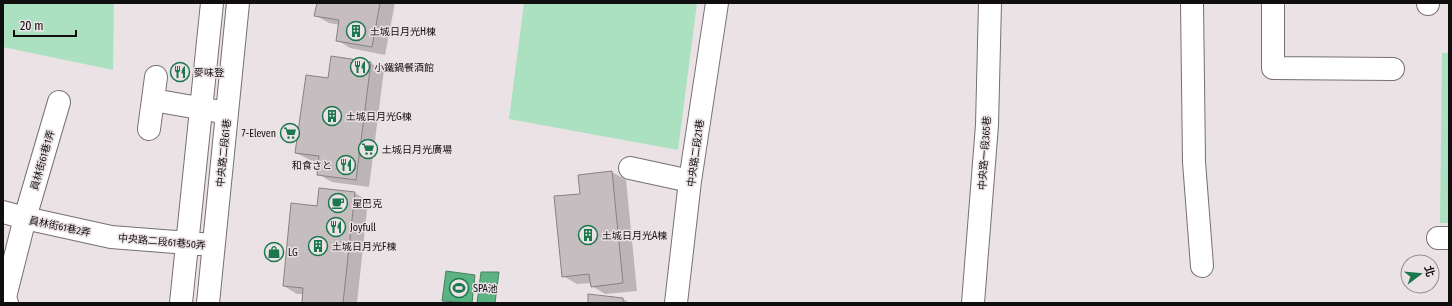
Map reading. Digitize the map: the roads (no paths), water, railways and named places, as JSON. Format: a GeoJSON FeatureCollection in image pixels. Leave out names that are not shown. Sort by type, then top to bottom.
{"type":"FeatureCollection","features":[{"type":"Feature","properties":{"kind":"street"},"geometry":{"type":"LineString","coordinates":[[181,303],[212,3]]}},
{"type":"Feature","properties":{"kind":"street","name":"中央路二段61巷"},"geometry":{"type":"LineString","coordinates":[[208,303],[238,3]]}},
{"type":"Feature","properties":{"kind":"street","name":"中央路二段21巷"},"geometry":{"type":"LineString","coordinates":[[676,303],[690,181],[717,3]]}},
{"type":"Feature","properties":{"kind":"street","name":"中央路一段365巷"},"geometry":{"type":"LineString","coordinates":[[973,303],[987,125],[990,3]]}},
{"type":"Feature","properties":{"kind":"street"},"geometry":{"type":"LineString","coordinates":[[1192,3],[1194,162],[1202,266]]}},
{"type":"Feature","properties":{"kind":"street"},"geometry":{"type":"LineString","coordinates":[[1273,3],[1273,68],[1393,69]]}},
{"type":"Feature","properties":{"kind":"street"},"geometry":{"type":"LineString","coordinates":[[149,129],[156,77]]}},
{"type":"Feature","properties":{"kind":"street"},"geometry":{"type":"LineString","coordinates":[[153,100],[227,114]]}},
{"type":"Feature","properties":{"kind":"street","name":"員林街61巷1弄"},"geometry":{"type":"LineString","coordinates":[[24,218],[59,102]]}},
{"type":"Feature","properties":{"kind":"street"},"geometry":{"type":"LineString","coordinates":[[630,168],[690,181]]}},
{"type":"Feature","properties":{"kind":"street"},"geometry":{"type":"LineString","coordinates":[[3,212],[24,218]]}},
{"type":"Feature","properties":{"kind":"street","name":"員林街61巷2弄"},"geometry":{"type":"LineString","coordinates":[[7,303],[5,297],[24,218],[111,237]]}},
{"type":"Feature","properties":{"kind":"street","name":"中央路二段61巷50弄"},"geometry":{"type":"LineString","coordinates":[[111,237],[214,245]]}},
{"type":"Feature","properties":{"kind":"place","name":"土城日月光H棟"},"geometry":{"type":"Point","coordinates":[356,31]}},
{"type":"Feature","properties":{"kind":"place","name":"小鐵鍋餐酒館"},"geometry":{"type":"Point","coordinates":[360,67]}},
{"type":"Feature","properties":{"kind":"place","name":"麥味登"},"geometry":{"type":"Point","coordinates":[180,72]}},
{"type":"Feature","properties":{"kind":"place","name":"土城日月光G棟"},"geometry":{"type":"Point","coordinates":[332,116]}},
{"type":"Feature","properties":{"kind":"place","name":"7-Eleven"},"geometry":{"type":"Point","coordinates":[290,133]}},
{"type":"Feature","properties":{"kind":"place","name":"土城日月光廣場"},"geometry":{"type":"Point","coordinates":[368,149]}},
{"type":"Feature","properties":{"kind":"place","name":"和食さと"},"geometry":{"type":"Point","coordinates":[346,165]}},
{"type":"Feature","properties":{"kind":"place","name":"星巴克"},"geometry":{"type":"Point","coordinates":[338,203]}},
{"type":"Feature","properties":{"kind":"place","name":"Joyfull"},"geometry":{"type":"Point","coordinates":[336,227]}},
{"type":"Feature","properties":{"kind":"place","name":"土城日月光A棟"},"geometry":{"type":"Point","coordinates":[588,235]}},
{"type":"Feature","properties":{"kind":"place","name":"土城日月光F棟"},"geometry":{"type":"Point","coordinates":[318,246]}},
{"type":"Feature","properties":{"kind":"place","name":"LG"},"geometry":{"type":"Point","coordinates":[274,252]}},
{"type":"Feature","properties":{"kind":"place","name":"SPA池"},"geometry":{"type":"Point","coordinates":[459,288]}}]}
